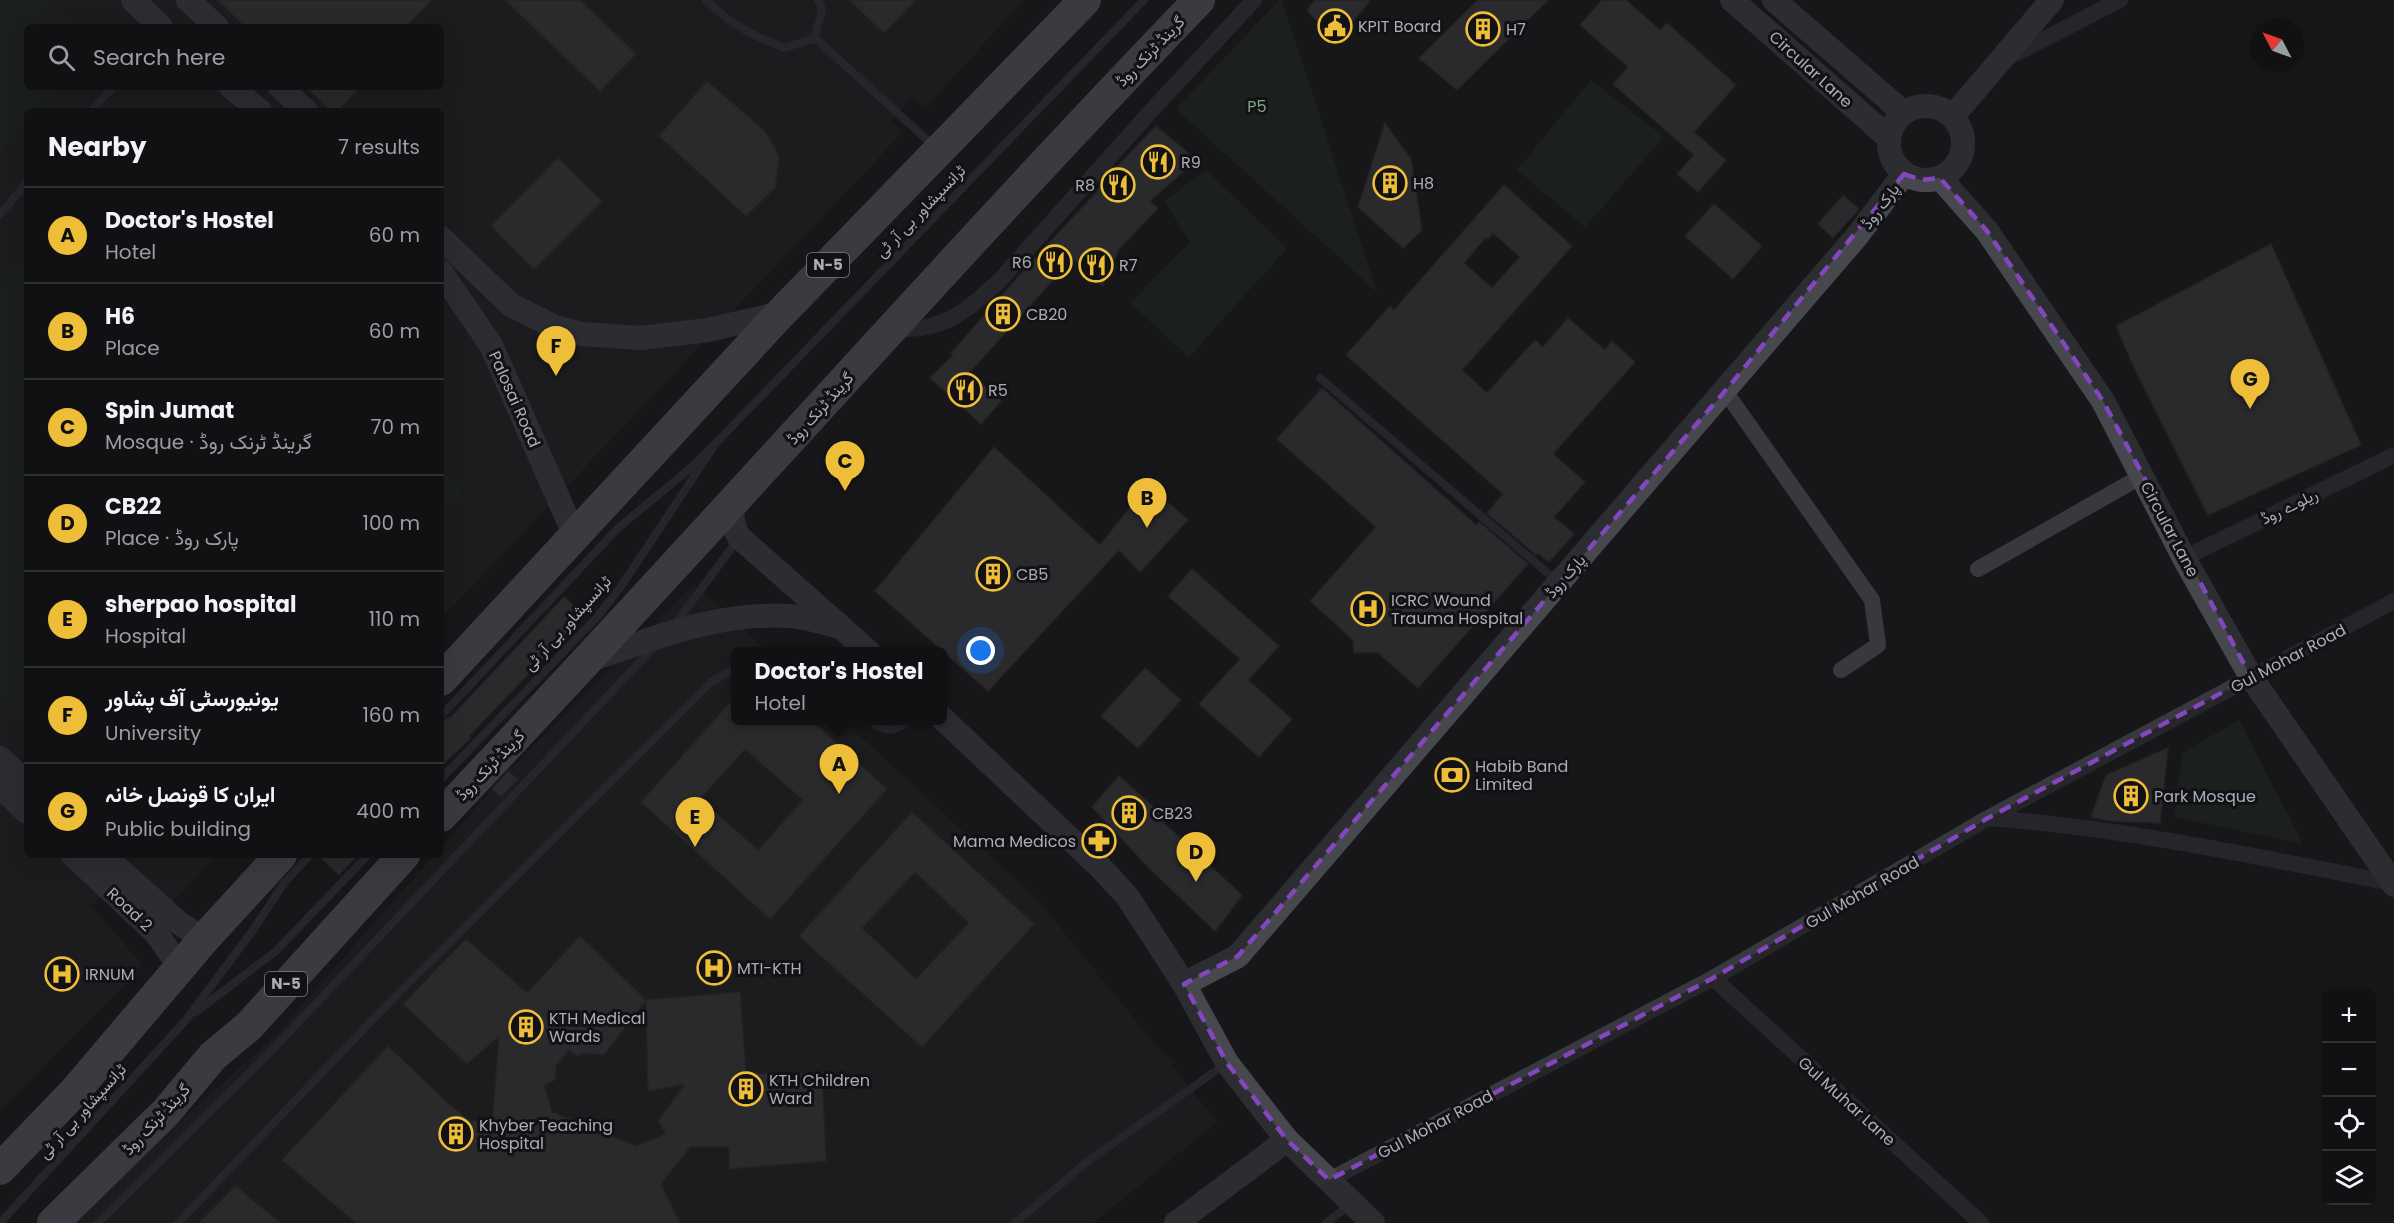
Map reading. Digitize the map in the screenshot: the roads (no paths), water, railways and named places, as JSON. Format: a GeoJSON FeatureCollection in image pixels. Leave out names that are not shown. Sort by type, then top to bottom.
{"type":"FeatureCollection","features":[{"type":"Feature","properties":{"kind":"highway","name":"N-5"},"geometry":{"type":"LineString","coordinates":[[444,677],[574,534],[781,314],[1085,0]]}},
{"type":"Feature","properties":{"kind":"highway"},"geometry":{"type":"LineString","coordinates":[[1111,91],[1130,51],[1174,0]]}},
{"type":"Feature","properties":{"kind":"highway","name":"گرینڈ ٹرنک روڈ"},"geometry":{"type":"LineString","coordinates":[[444,813],[588,661],[890,329],[1111,91],[1199,0]]}},
{"type":"Feature","properties":{"kind":"highway"},"geometry":{"type":"LineString","coordinates":[[0,1168],[76,1090],[204,939],[278,858]]}},
{"type":"Feature","properties":{"kind":"highway","name":"گرینڈ ٹرنک روڈ"},"geometry":{"type":"LineString","coordinates":[[53,1223],[166,1112],[213,1056],[249,1026],[401,858]]}},
{"type":"Feature","properties":{"kind":"street"},"geometry":{"type":"LineString","coordinates":[[134,0],[158,24]]}},
{"type":"Feature","properties":{"kind":"street"},"geometry":{"type":"LineString","coordinates":[[188,0],[214,24]]}},
{"type":"Feature","properties":{"kind":"street"},"geometry":{"type":"LineString","coordinates":[[890,329],[916,331],[942,324],[974,304],[1000,280],[1254,0]]}},
{"type":"Feature","properties":{"kind":"street","name":"Circular Lane"},"geometry":{"type":"LineString","coordinates":[[1732,0],[1889,138]]}},
{"type":"Feature","properties":{"kind":"street"},"geometry":{"type":"LineString","coordinates":[[1774,0],[1904,113]]}},
{"type":"Feature","properties":{"kind":"street"},"geometry":{"type":"LineString","coordinates":[[1952,117],[2052,0]]}},
{"type":"Feature","properties":{"kind":"street"},"geometry":{"type":"LineString","coordinates":[[2001,61],[2120,0]]}},
{"type":"Feature","properties":{"kind":"street"},"geometry":{"type":"LineString","coordinates":[[235,90],[256,108]]}},
{"type":"Feature","properties":{"kind":"street"},"geometry":{"type":"LineString","coordinates":[[283,90],[303,108]]}},
{"type":"Feature","properties":{"kind":"street"},"geometry":{"type":"LineString","coordinates":[[1920,106],[1931,106],[1952,117],[1961,132],[1962,150],[1954,167],[1940,178],[1921,180],[1904,174],[1892,159],[1889,138],[1894,125],[1904,113],[1920,106]]}},
{"type":"Feature","properties":{"kind":"street","name":"پارک روڈ"},"geometry":{"type":"LineString","coordinates":[[1185,984],[1238,956],[1725,391],[1857,236],[1904,174]]}},
{"type":"Feature","properties":{"kind":"street","name":"Circular Lane"},"geometry":{"type":"LineString","coordinates":[[1940,178],[1987,231],[2103,401],[2184,558],[2251,677],[2393,884]]}},
{"type":"Feature","properties":{"kind":"street"},"geometry":{"type":"LineString","coordinates":[[444,241],[511,305],[555,327],[582,334],[641,338],[708,330],[781,314]]}},
{"type":"Feature","properties":{"kind":"street","name":"Palosai Road"},"geometry":{"type":"LineString","coordinates":[[444,276],[491,345],[574,534]]}},
{"type":"Feature","properties":{"kind":"street"},"geometry":{"type":"LineString","coordinates":[[1725,391],[1872,600],[1878,645],[1841,670]]}},
{"type":"Feature","properties":{"kind":"street","name":"ریلوے روڈ"},"geometry":{"type":"LineString","coordinates":[[2184,558],[2394,454]]}},
{"type":"Feature","properties":{"kind":"street"},"geometry":{"type":"LineString","coordinates":[[1978,569],[2142,476]]}},
{"type":"Feature","properties":{"kind":"street"},"geometry":{"type":"LineString","coordinates":[[733,503],[732,518],[739,537],[864,647]]}},
{"type":"Feature","properties":{"kind":"street","name":"Gul Mohar Road"},"geometry":{"type":"LineString","coordinates":[[1329,1180],[1713,978],[1988,818],[2394,601]]}},
{"type":"Feature","properties":{"kind":"street"},"geometry":{"type":"LineString","coordinates":[[588,661],[669,632],[737,617],[789,616],[842,628]]}},
{"type":"Feature","properties":{"kind":"street"},"geometry":{"type":"LineString","coordinates":[[947,723],[1101,868],[1127,896],[1185,984],[1227,1063],[1287,1140],[1373,1223]]}},
{"type":"Feature","properties":{"kind":"street"},"geometry":{"type":"LineString","coordinates":[[0,758],[24,780]]}},
{"type":"Feature","properties":{"kind":"street"},"geometry":{"type":"LineString","coordinates":[[0,786],[24,809]]}},
{"type":"Feature","properties":{"kind":"street"},"geometry":{"type":"LineString","coordinates":[[1988,818],[2030,821],[2197,845],[2393,884]]}},
{"type":"Feature","properties":{"kind":"street","name":"Road 2"},"geometry":{"type":"LineString","coordinates":[[76,858],[157,934],[180,968]]}},
{"type":"Feature","properties":{"kind":"street","name":"Road 2"},"geometry":{"type":"LineString","coordinates":[[106,858],[179,923],[204,939]]}},
{"type":"Feature","properties":{"kind":"street","name":"Gul Muhar Lane"},"geometry":{"type":"LineString","coordinates":[[1713,978],[1980,1223]]}},
{"type":"Feature","properties":{"kind":"street"},"geometry":{"type":"LineString","coordinates":[[1176,1223],[1287,1140]]}},
{"type":"Feature","properties":{"kind":"lane"},"geometry":{"type":"LineString","coordinates":[[706,0],[748,34],[784,48],[815,38]]}},
{"type":"Feature","properties":{"kind":"lane"},"geometry":{"type":"LineString","coordinates":[[815,38],[822,9],[818,0]]}},
{"type":"Feature","properties":{"kind":"lane","name":"ٹرانسپشاور بی آر ٹی"},"geometry":{"type":"LineString","coordinates":[[444,713],[618,528],[693,466],[716,443],[1144,0]]}},
{"type":"Feature","properties":{"kind":"lane"},"geometry":{"type":"LineString","coordinates":[[815,38],[939,152]]}},
{"type":"Feature","properties":{"kind":"lane"},"geometry":{"type":"LineString","coordinates":[[94,108],[109,90]]}},
{"type":"Feature","properties":{"kind":"lane"},"geometry":{"type":"LineString","coordinates":[[0,214],[24,186]]}},
{"type":"Feature","properties":{"kind":"lane"},"geometry":{"type":"LineString","coordinates":[[1320,378],[1559,583]]}},
{"type":"Feature","properties":{"kind":"lane","name":"ٹرانسپشاور بی آر ٹی"},"geometry":{"type":"LineString","coordinates":[[444,776],[598,616],[622,585],[716,443]]}},
{"type":"Feature","properties":{"kind":"lane"},"geometry":{"type":"LineString","coordinates":[[98,1223],[273,1049],[669,632],[739,537]]}},
{"type":"Feature","properties":{"kind":"lane"},"geometry":{"type":"LineString","coordinates":[[178,1223],[388,1004],[710,683],[731,670]]}},
{"type":"Feature","properties":{"kind":"lane"},"geometry":{"type":"LineString","coordinates":[[880,725],[889,730],[900,729],[904,725]]}},
{"type":"Feature","properties":{"kind":"lane","name":"ٹرانسپشاور بی آر ٹی"},"geometry":{"type":"LineString","coordinates":[[0,1223],[186,1020],[253,930],[284,883],[307,858]]}},
{"type":"Feature","properties":{"kind":"lane","name":"ٹرانسپشاور بی آر ٹی"},"geometry":{"type":"LineString","coordinates":[[186,1020],[276,951],[365,858]]}},
{"type":"Feature","properties":{"kind":"lane"},"geometry":{"type":"LineString","coordinates":[[1015,1223],[1088,1161],[1227,1063]]}},
{"type":"Feature","properties":{"kind":"lane"},"geometry":{"type":"LineString","coordinates":[[1326,1223],[1352,1203]]}},
{"type":"Feature","properties":{"kind":"place","name":"KPIT Board"},"geometry":{"type":"Point","coordinates":[1335,26]}},
{"type":"Feature","properties":{"kind":"place","name":"H7"},"geometry":{"type":"Point","coordinates":[1483,29]}},
{"type":"Feature","properties":{"kind":"place","name":"R9"},"geometry":{"type":"Point","coordinates":[1158,162]}},
{"type":"Feature","properties":{"kind":"place","name":"H8"},"geometry":{"type":"Point","coordinates":[1390,183]}},
{"type":"Feature","properties":{"kind":"place","name":"R8"},"geometry":{"type":"Point","coordinates":[1118,185]}},
{"type":"Feature","properties":{"kind":"place","name":"R6"},"geometry":{"type":"Point","coordinates":[1055,262]}},
{"type":"Feature","properties":{"kind":"place","name":"R7"},"geometry":{"type":"Point","coordinates":[1096,265]}},
{"type":"Feature","properties":{"kind":"place","name":"CB20"},"geometry":{"type":"Point","coordinates":[1003,314]}},
{"type":"Feature","properties":{"kind":"place","name":"یونیورسٹی آف پشاور"},"geometry":{"type":"Point","coordinates":[556,376]}},
{"type":"Feature","properties":{"kind":"place","name":"R5"},"geometry":{"type":"Point","coordinates":[965,390]}},
{"type":"Feature","properties":{"kind":"place","name":"ایران کا قونصل خانہ"},"geometry":{"type":"Point","coordinates":[2250,409]}},
{"type":"Feature","properties":{"kind":"place","name":"Spin Jumat"},"geometry":{"type":"Point","coordinates":[845,491]}},
{"type":"Feature","properties":{"kind":"place","name":"H6"},"geometry":{"type":"Point","coordinates":[1147,528]}},
{"type":"Feature","properties":{"kind":"place","name":"CB5"},"geometry":{"type":"Point","coordinates":[993,574]}},
{"type":"Feature","properties":{"kind":"place","name":"ICRC Wound Trauma Hospital"},"geometry":{"type":"Point","coordinates":[1368,609]}},
{"type":"Feature","properties":{"kind":"place","name":"Habib Band Limited"},"geometry":{"type":"Point","coordinates":[1452,775]}},
{"type":"Feature","properties":{"kind":"place","name":"Doctor's Hostel"},"geometry":{"type":"Point","coordinates":[839,794]}},
{"type":"Feature","properties":{"kind":"place","name":"Park Mosque"},"geometry":{"type":"Point","coordinates":[2131,796]}},
{"type":"Feature","properties":{"kind":"place","name":"CB23"},"geometry":{"type":"Point","coordinates":[1129,813]}},
{"type":"Feature","properties":{"kind":"place","name":"Mama Medicos"},"geometry":{"type":"Point","coordinates":[1099,841]}},
{"type":"Feature","properties":{"kind":"place","name":"sherpao hospital"},"geometry":{"type":"Point","coordinates":[695,847]}},
{"type":"Feature","properties":{"kind":"place","name":"CB22"},"geometry":{"type":"Point","coordinates":[1196,882]}},
{"type":"Feature","properties":{"kind":"place","name":"MTI-KTH"},"geometry":{"type":"Point","coordinates":[714,968]}},
{"type":"Feature","properties":{"kind":"place","name":"IRNUM"},"geometry":{"type":"Point","coordinates":[62,974]}},
{"type":"Feature","properties":{"kind":"place","name":"KTH Medical Wards"},"geometry":{"type":"Point","coordinates":[526,1027]}},
{"type":"Feature","properties":{"kind":"place","name":"KTH Children Ward"},"geometry":{"type":"Point","coordinates":[746,1089]}},
{"type":"Feature","properties":{"kind":"place","name":"Khyber Teaching Hospital"},"geometry":{"type":"Point","coordinates":[456,1134]}},
{"type":"Feature","properties":{"kind":"park label","name":"P5"},"geometry":{"type":"Point","coordinates":[1257,106]}}]}
